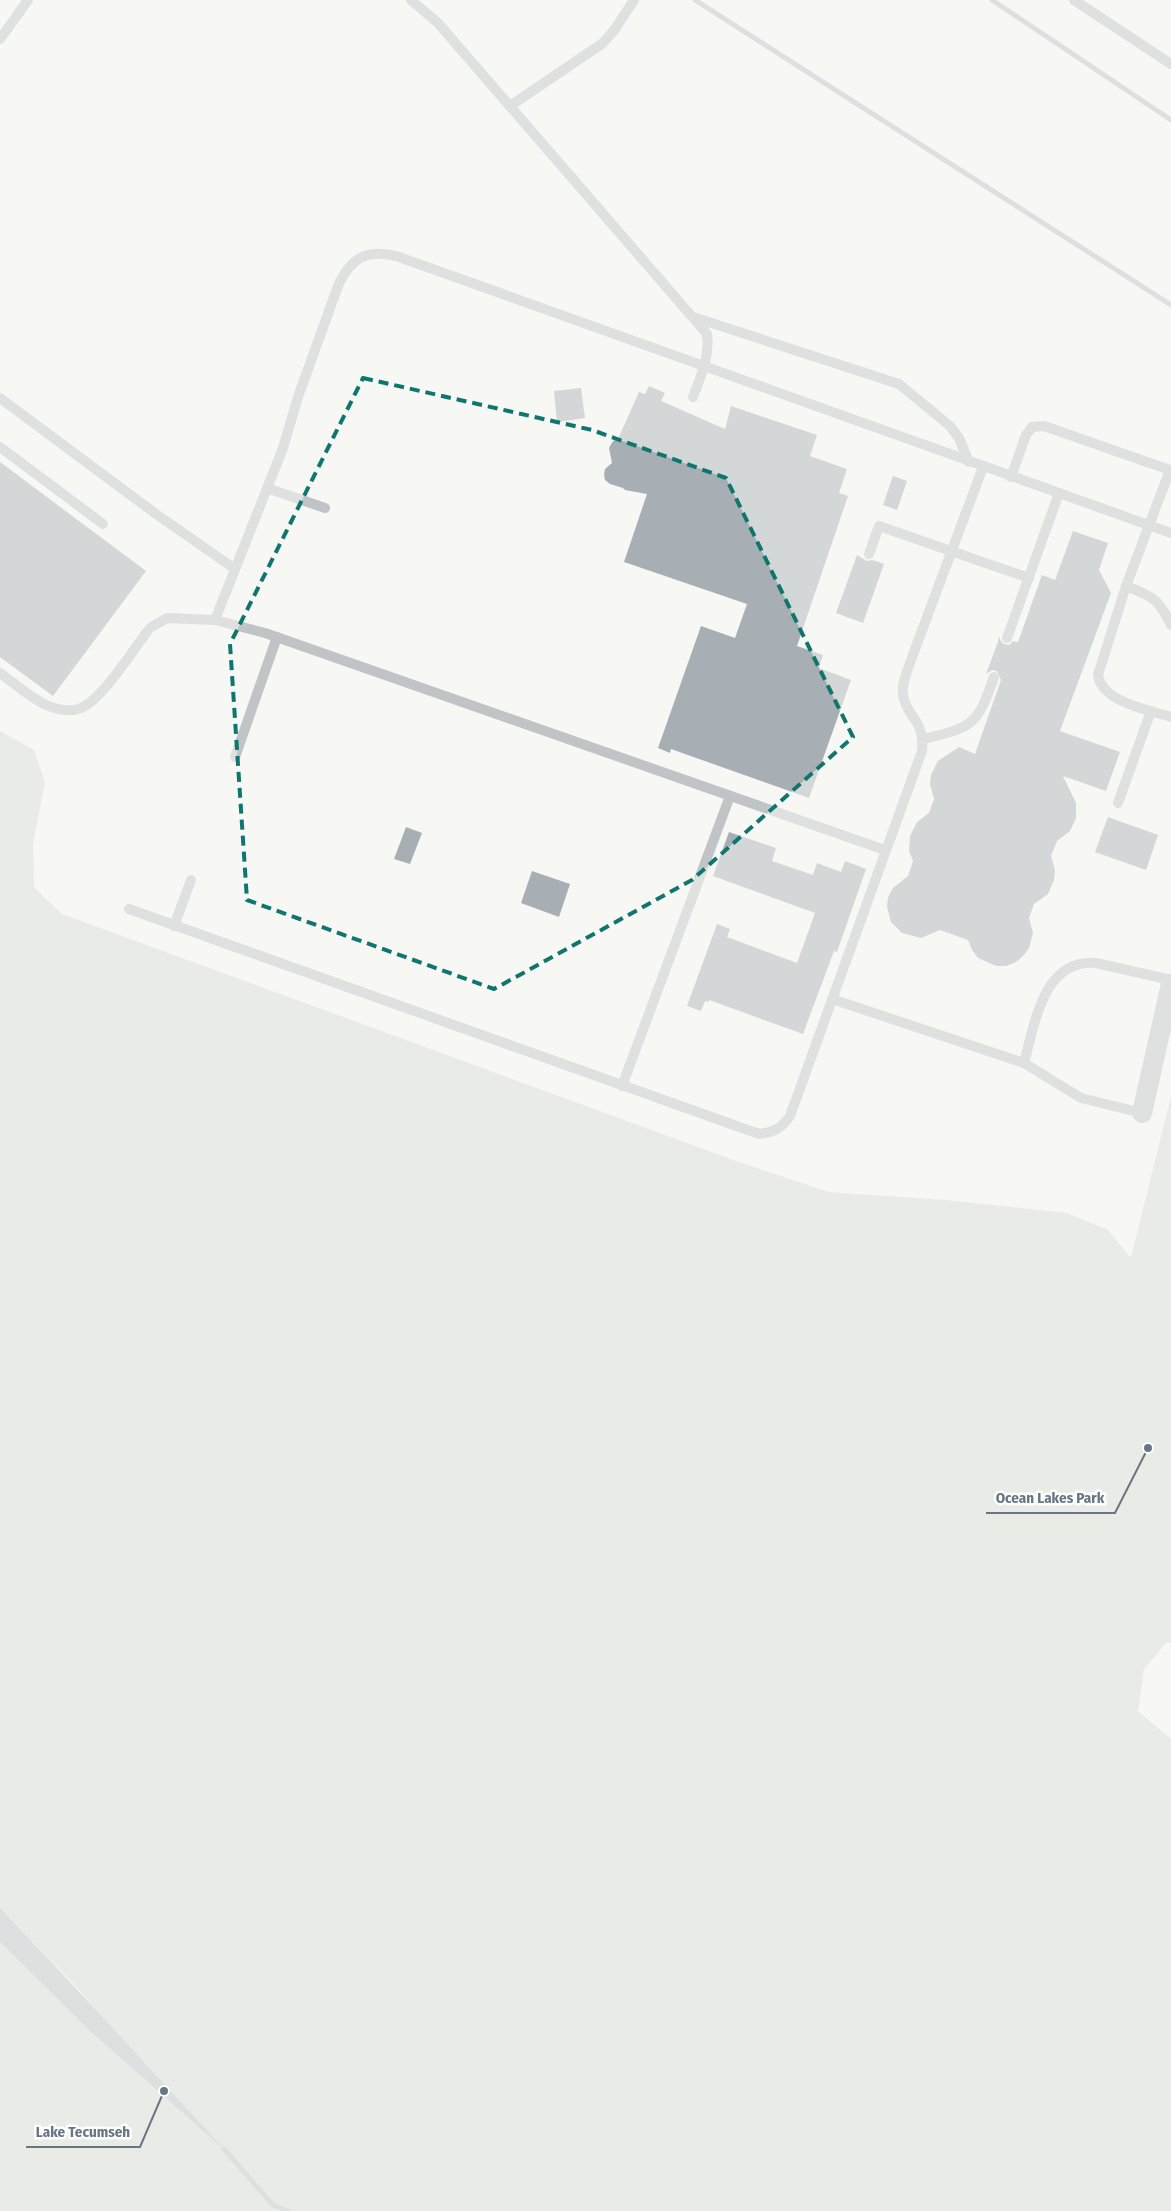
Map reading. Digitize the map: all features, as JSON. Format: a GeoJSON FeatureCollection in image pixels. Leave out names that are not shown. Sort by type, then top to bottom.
{"type":"FeatureCollection","features":[{"type":"Feature","properties":{"kind":"street"},"geometry":{"type":"LineString","coordinates":[[1142,1113],[1171,984]]}},
{"type":"Feature","properties":{"kind":"lane"},"geometry":{"type":"LineString","coordinates":[[0,39],[28,0]]}},
{"type":"Feature","properties":{"kind":"lane"},"geometry":{"type":"LineString","coordinates":[[410,0],[438,23],[707,334],[708,346],[705,365],[693,397]]}},
{"type":"Feature","properties":{"kind":"lane"},"geometry":{"type":"LineString","coordinates":[[510,106],[603,43],[616,29],[634,0]]}},
{"type":"Feature","properties":{"kind":"lane"},"geometry":{"type":"LineString","coordinates":[[1074,0],[1171,64]]}},
{"type":"Feature","properties":{"kind":"lane"},"geometry":{"type":"LineString","coordinates":[[215,620],[288,435],[298,397],[344,272],[360,257],[384,253],[705,365],[969,462],[1171,533]]}},
{"type":"Feature","properties":{"kind":"lane"},"geometry":{"type":"LineString","coordinates":[[692,316],[899,384],[950,426],[959,438],[969,462]]}},
{"type":"Feature","properties":{"kind":"lane"},"geometry":{"type":"LineString","coordinates":[[0,398],[234,570]]}},
{"type":"Feature","properties":{"kind":"lane"},"geometry":{"type":"LineString","coordinates":[[1011,476],[1026,435],[1032,427],[1044,426],[1170,470],[1126,586],[1098,668],[1099,683],[1108,694],[1171,717]]}},
{"type":"Feature","properties":{"kind":"lane"},"geometry":{"type":"LineString","coordinates":[[0,447],[103,524]]}},
{"type":"Feature","properties":{"kind":"lane"},"geometry":{"type":"LineString","coordinates":[[129,909],[759,1134],[773,1132],[782,1127],[790,1116],[922,751],[923,739],[920,726],[907,706],[903,694],[911,660],[983,467]]}},
{"type":"Feature","properties":{"kind":"lane"},"geometry":{"type":"LineString","coordinates":[[267,488],[324,508]]}},
{"type":"Feature","properties":{"kind":"lane"},"geometry":{"type":"LineString","coordinates":[[1008,638],[1059,494]]}},
{"type":"Feature","properties":{"kind":"lane"},"geometry":{"type":"LineString","coordinates":[[869,554],[879,526],[1029,578]]}},
{"type":"Feature","properties":{"kind":"lane"},"geometry":{"type":"LineString","coordinates":[[1126,586],[1153,597],[1164,610],[1171,625]]}},
{"type":"Feature","properties":{"kind":"lane"},"geometry":{"type":"LineString","coordinates":[[0,673],[44,704],[63,710],[82,708],[100,693],[150,628],[158,621],[167,618],[215,620],[277,637],[885,850]]}},
{"type":"Feature","properties":{"kind":"lane"},"geometry":{"type":"LineString","coordinates":[[236,757],[277,637]]}},
{"type":"Feature","properties":{"kind":"lane"},"geometry":{"type":"LineString","coordinates":[[923,739],[955,731],[977,718],[983,708],[994,677]]}},
{"type":"Feature","properties":{"kind":"lane"},"geometry":{"type":"LineString","coordinates":[[1118,803],[1151,711]]}},
{"type":"Feature","properties":{"kind":"lane"},"geometry":{"type":"LineString","coordinates":[[622,1086],[730,796]]}},
{"type":"Feature","properties":{"kind":"lane"},"geometry":{"type":"LineString","coordinates":[[174,926],[191,880]]}},
{"type":"Feature","properties":{"kind":"lane"},"geometry":{"type":"LineString","coordinates":[[1024,1063],[1036,1019],[1051,982],[1072,966],[1084,962],[1096,963],[1171,980]]}},
{"type":"Feature","properties":{"kind":"lane"},"geometry":{"type":"LineString","coordinates":[[832,999],[1024,1063],[1081,1098],[1142,1113]]}},
{"type":"Feature","properties":{"kind":"highlighted area"},"geometry":{"type":"Polygon","coordinates":[[[363,378],[592,430],[726,478],[853,737],[692,880],[494,989],[247,900],[230,644],[363,378]]]}},
{"type":"Feature","properties":{"kind":"shaded area"},"geometry":{"type":"Polygon","coordinates":[[[0,731],[34,750],[45,782],[33,844],[34,887],[62,914],[739,1162],[829,1192],[946,1200],[1067,1213],[1108,1230],[1131,1258],[1171,1096],[1171,1643],[1166,1643],[1144,1669],[1138,1711],[1171,1739],[1171,2211],[0,2211],[0,1942],[89,2030],[111,2027],[81,1992],[0,1908],[0,731]]]}},
{"type":"Feature","properties":{"kind":"shaded area"},"geometry":{"type":"Polygon","coordinates":[[[0,1908],[227,2152],[89,2030],[0,1942],[0,1908]]]}},
{"type":"Feature","properties":{"kind":"building"},"geometry":{"type":"Polygon","coordinates":[[[649,386],[665,393],[661,401],[725,429],[731,406],[817,435],[810,456],[847,469],[839,493],[848,496],[797,646],[823,655],[819,668],[851,680],[809,798],[671,749],[670,753],[658,748],[701,626],[735,638],[747,604],[624,562],[647,494],[625,490],[610,484],[605,480],[604,475],[605,469],[612,463],[609,448],[613,441],[618,439],[639,392],[645,394],[649,386]]]}},
{"type":"Feature","properties":{"kind":"building"},"geometry":{"type":"Polygon","coordinates":[[[581,388],[585,418],[557,422],[554,391],[581,388]]]}},
{"type":"Feature","properties":{"kind":"building"},"geometry":{"type":"Polygon","coordinates":[[[0,462],[146,571],[53,696],[0,657],[0,462]]]}},
{"type":"Feature","properties":{"kind":"building"},"geometry":{"type":"Polygon","coordinates":[[[893,476],[907,481],[897,510],[883,505],[893,476]]]}},
{"type":"Feature","properties":{"kind":"building"},"geometry":{"type":"Polygon","coordinates":[[[1073,531],[1108,543],[1099,570],[1111,593],[1060,731],[1120,752],[1106,791],[1063,776],[1076,803],[1076,818],[1070,831],[1057,841],[1051,856],[1055,870],[1054,880],[1048,894],[1034,904],[1029,918],[1033,933],[1029,948],[1016,962],[1006,966],[996,966],[978,958],[968,940],[940,930],[921,938],[902,933],[891,922],[887,907],[888,897],[893,888],[908,876],[913,861],[909,851],[910,836],[917,822],[929,813],[934,799],[930,784],[931,775],[938,761],[959,747],[975,754],[1001,680],[997,671],[992,670],[986,674],[1000,636],[1000,640],[1004,644],[1009,645],[1013,641],[1018,642],[1042,575],[1055,580],[1073,531]]]}},
{"type":"Feature","properties":{"kind":"building"},"geometry":{"type":"Polygon","coordinates":[[[857,555],[867,561],[872,560],[884,564],[863,623],[836,613],[857,555]]]}},
{"type":"Feature","properties":{"kind":"building"},"geometry":{"type":"Polygon","coordinates":[[[1108,817],[1158,835],[1146,870],[1095,852],[1108,817]]]}},
{"type":"Feature","properties":{"kind":"building"},"geometry":{"type":"Polygon","coordinates":[[[406,827],[422,833],[410,864],[394,859],[406,827]]]}},
{"type":"Feature","properties":{"kind":"building"},"geometry":{"type":"Polygon","coordinates":[[[729,832],[776,848],[772,861],[813,875],[817,863],[841,872],[845,861],[866,869],[837,952],[834,951],[803,1034],[709,1000],[708,1002],[705,1001],[701,1011],[687,1006],[717,924],[730,929],[727,937],[797,963],[815,913],[713,876],[729,832]]]}},
{"type":"Feature","properties":{"kind":"building"},"geometry":{"type":"Polygon","coordinates":[[[532,871],[570,884],[559,917],[521,903],[532,871]]]}},
{"type":"Feature","properties":{"kind":"waterway"},"geometry":{"type":"LineString","coordinates":[[695,0],[1171,305]]}},
{"type":"Feature","properties":{"kind":"waterway"},"geometry":{"type":"LineString","coordinates":[[992,0],[1171,120]]}},
{"type":"Feature","properties":{"kind":"waterway"},"geometry":{"type":"LineString","coordinates":[[224,2149],[273,2205],[288,2211]]}},
{"type":"Feature","properties":{"kind":"place","name":"Ocean Lakes Park"},"geometry":{"type":"Point","coordinates":[1148,1448]}},
{"type":"Feature","properties":{"kind":"place","name":"Lake Tecumseh"},"geometry":{"type":"Point","coordinates":[164,2091]}}]}
